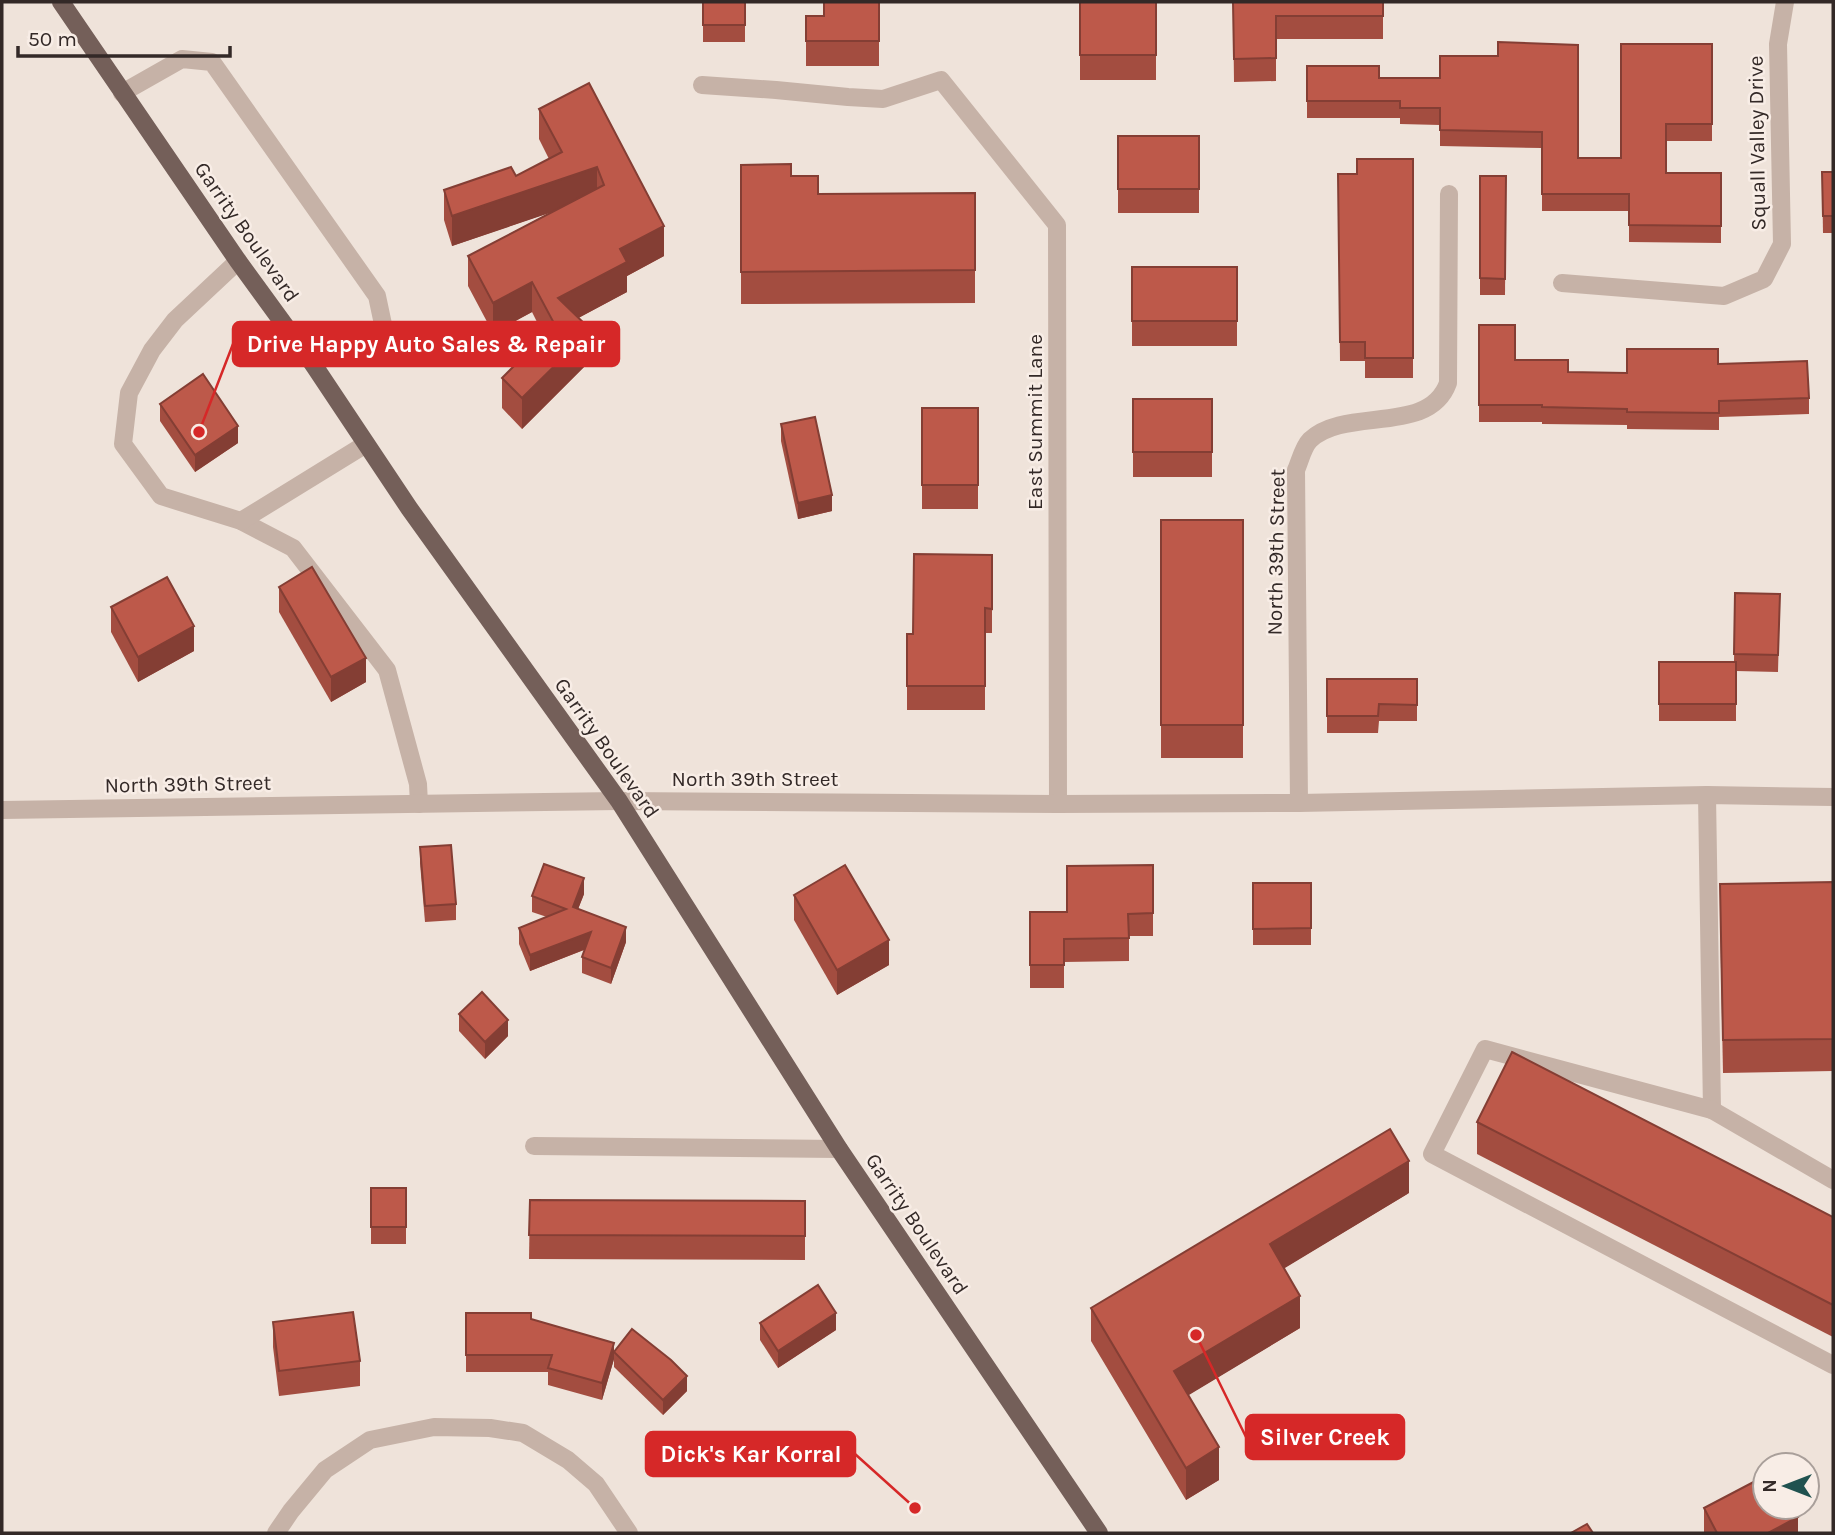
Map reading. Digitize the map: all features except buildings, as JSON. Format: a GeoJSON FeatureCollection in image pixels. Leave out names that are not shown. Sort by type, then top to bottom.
{"type":"FeatureCollection","features":[{"type":"Feature","properties":{"kind":"main road","name":"Garrity Boulevard"},"geometry":{"type":"LineString","coordinates":[[61,2],[409,508],[619,801],[839,1149],[1098,1533]]}},
{"type":"Feature","properties":{"kind":"street","name":"Squall Valley Drive"},"geometry":{"type":"LineString","coordinates":[[1562,283],[1724,296],[1764,279],[1782,244],[1778,44],[1785,2]]}},
{"type":"Feature","properties":{"kind":"street"},"geometry":{"type":"LineString","coordinates":[[122,93],[182,59],[212,62],[377,296],[384,328],[313,365]]}},
{"type":"Feature","properties":{"kind":"street","name":"East Summit Lane"},"geometry":{"type":"LineString","coordinates":[[702,85],[883,99],[941,80],[1057,225],[1058,804]]}},
{"type":"Feature","properties":{"kind":"street","name":"North 39th Street"},"geometry":{"type":"LineString","coordinates":[[1299,803],[1296,470],[1308,442],[1328,428],[1421,412],[1443,396],[1448,383],[1449,194]]}},
{"type":"Feature","properties":{"kind":"street"},"geometry":{"type":"LineString","coordinates":[[238,261],[176,320],[152,350],[129,393],[123,444],[161,496],[242,521],[293,548],[387,670],[418,784],[419,804]]}},
{"type":"Feature","properties":{"kind":"street"},"geometry":{"type":"LineString","coordinates":[[242,521],[366,444]]}},
{"type":"Feature","properties":{"kind":"street"},"geometry":{"type":"LineString","coordinates":[[1707,795],[1712,1110]]}},
{"type":"Feature","properties":{"kind":"street","name":"North 39th Street"},"geometry":{"type":"LineString","coordinates":[[2,810],[619,801],[1058,804],[1299,803],[1707,795],[1833,797]]}},
{"type":"Feature","properties":{"kind":"street"},"geometry":{"type":"LineString","coordinates":[[1833,1180],[1712,1110],[1485,1049],[1432,1154],[1833,1365]]}},
{"type":"Feature","properties":{"kind":"street"},"geometry":{"type":"LineString","coordinates":[[534,1146],[839,1149]]}},
{"type":"Feature","properties":{"kind":"street"},"geometry":{"type":"LineString","coordinates":[[276,1533],[325,1470],[370,1440],[434,1427],[490,1428],[523,1433],[568,1460],[596,1483],[629,1533]]}},
{"type":"Feature","properties":{"kind":"place","name":"Drive Happy Auto Sales & Repair"},"geometry":{"type":"Point","coordinates":[199,432]}},
{"type":"Feature","properties":{"kind":"place","name":"Silver Creek"},"geometry":{"type":"Point","coordinates":[1196,1335]}},
{"type":"Feature","properties":{"kind":"place","name":"Dick's Kar Korral"},"geometry":{"type":"Point","coordinates":[915,1508]}}]}
